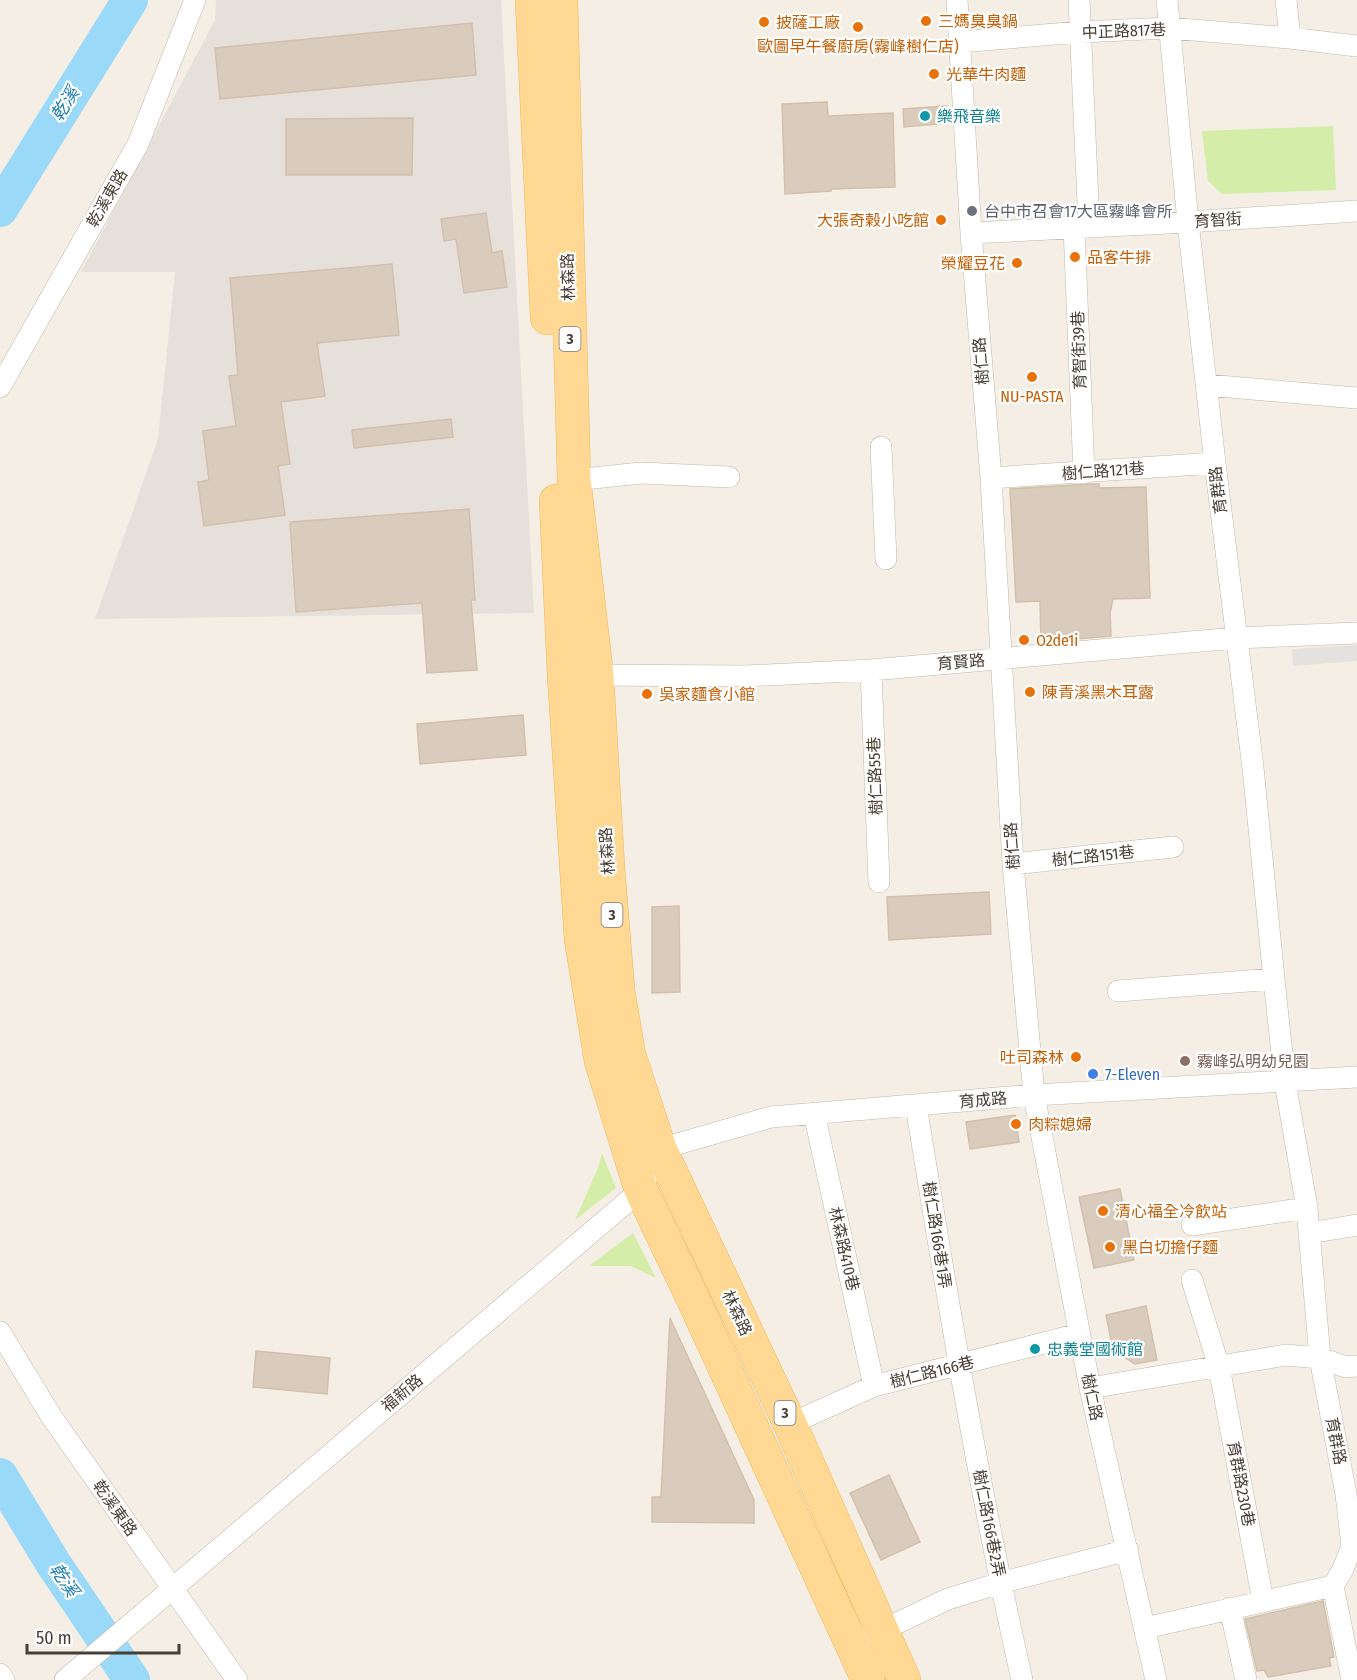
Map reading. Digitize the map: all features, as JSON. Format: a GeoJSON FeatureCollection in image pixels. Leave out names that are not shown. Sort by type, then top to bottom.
{"type":"FeatureCollection","features":[{"type":"Feature","properties":{"kind":"main road","name":"林森路"},"geometry":{"type":"LineString","coordinates":[[532,0],[564,675],[581,939],[601,1061],[641,1190],[868,1680]]}},
{"type":"Feature","properties":{"kind":"main road","name":"林森路"},"geometry":{"type":"LineString","coordinates":[[561,0],[574,480],[597,676],[608,868],[618,990],[629,1055],[660,1149],[790,1424],[904,1680]]}},
{"type":"Feature","properties":{"kind":"street","name":"乾溪東路"},"geometry":{"type":"LineString","coordinates":[[0,387],[138,144],[195,0]]}},
{"type":"Feature","properties":{"kind":"street","name":"樹仁路"},"geometry":{"type":"LineString","coordinates":[[957,0],[971,233],[991,478],[1013,864],[1034,1095],[1090,1388],[1156,1680]]}},
{"type":"Feature","properties":{"kind":"street","name":"育智街39巷"},"geometry":{"type":"LineString","coordinates":[[1079,0],[1084,473]]}},
{"type":"Feature","properties":{"kind":"street","name":"育群路"},"geometry":{"type":"LineString","coordinates":[[1167,0],[1188,222],[1215,463],[1253,768],[1286,1082],[1307,1208],[1320,1358],[1352,1492],[1352,1546],[1333,1586]]}},
{"type":"Feature","properties":{"kind":"street"},"geometry":{"type":"LineString","coordinates":[[1286,0],[1290,38]]}},
{"type":"Feature","properties":{"kind":"street","name":"中正路817巷"},"geometry":{"type":"LineString","coordinates":[[959,42],[1080,32],[1169,28],[1357,46]]}},
{"type":"Feature","properties":{"kind":"street","name":"育智街"},"geometry":{"type":"LineString","coordinates":[[971,233],[1357,211]]}},
{"type":"Feature","properties":{"kind":"street"},"geometry":{"type":"LineString","coordinates":[[1207,385],[1357,398]]}},
{"type":"Feature","properties":{"kind":"street"},"geometry":{"type":"LineString","coordinates":[[881,447],[886,559]]}},
{"type":"Feature","properties":{"kind":"street","name":"樹仁路121巷"},"geometry":{"type":"LineString","coordinates":[[991,478],[1215,463]]}},
{"type":"Feature","properties":{"kind":"street"},"geometry":{"type":"LineString","coordinates":[[574,480],[641,473],[729,477]]}},
{"type":"Feature","properties":{"kind":"street","name":"育賢路"},"geometry":{"type":"LineString","coordinates":[[564,675],[746,676],[871,670],[1236,638],[1357,633]]}},
{"type":"Feature","properties":{"kind":"street","name":"樹仁路55巷"},"geometry":{"type":"LineString","coordinates":[[871,670],[879,882]]}},
{"type":"Feature","properties":{"kind":"street","name":"樹仁路151巷"},"geometry":{"type":"LineString","coordinates":[[1013,864],[1173,847]]}},
{"type":"Feature","properties":{"kind":"street"},"geometry":{"type":"LineString","coordinates":[[1118,991],[1274,979]]}},
{"type":"Feature","properties":{"kind":"street","name":"育成路"},"geometry":{"type":"LineString","coordinates":[[660,1149],[771,1117],[1034,1095],[1357,1077]]}},
{"type":"Feature","properties":{"kind":"street","name":"樹仁路166巷1弄"},"geometry":{"type":"LineString","coordinates":[[916,1105],[959,1365]]}},
{"type":"Feature","properties":{"kind":"street","name":"林森路410巷"},"geometry":{"type":"LineString","coordinates":[[814,1113],[874,1386]]}},
{"type":"Feature","properties":{"kind":"street"},"geometry":{"type":"LineString","coordinates":[[641,1190],[660,1149]]}},
{"type":"Feature","properties":{"kind":"street","name":"福新路"},"geometry":{"type":"LineString","coordinates":[[65,1680],[641,1190]]}},
{"type":"Feature","properties":{"kind":"street"},"geometry":{"type":"LineString","coordinates":[[1192,1224],[1307,1208]]}},
{"type":"Feature","properties":{"kind":"street"},"geometry":{"type":"LineString","coordinates":[[1309,1233],[1357,1225]]}},
{"type":"Feature","properties":{"kind":"street","name":"育群路230巷"},"geometry":{"type":"LineString","coordinates":[[1192,1280],[1219,1367],[1263,1601]]}},
{"type":"Feature","properties":{"kind":"street","name":"乾溪東路"},"geometry":{"type":"LineString","coordinates":[[0,1332],[51,1416],[167,1592],[237,1680]]}},
{"type":"Feature","properties":{"kind":"street","name":"樹仁路166巷"},"geometry":{"type":"LineString","coordinates":[[790,1424],[874,1386],[1079,1334]]}},
{"type":"Feature","properties":{"kind":"street"},"geometry":{"type":"LineString","coordinates":[[1090,1388],[1286,1355],[1320,1358],[1346,1367],[1357,1366]]}},
{"type":"Feature","properties":{"kind":"street","name":"樹仁路166巷2弄"},"geometry":{"type":"LineString","coordinates":[[959,1365],[1000,1583],[1022,1680]]}},
{"type":"Feature","properties":{"kind":"street"},"geometry":{"type":"LineString","coordinates":[[852,1645],[948,1599],[1128,1550]]}},
{"type":"Feature","properties":{"kind":"street"},"geometry":{"type":"LineString","coordinates":[[1145,1628],[1333,1586],[1352,1680]]}},
{"type":"Feature","properties":{"kind":"street"},"geometry":{"type":"LineString","coordinates":[[1230,1608],[1246,1680]]}},
{"type":"Feature","properties":{"kind":"street"},"geometry":{"type":"LineString","coordinates":[[0,1674],[4,1680]]}},
{"type":"Feature","properties":{"kind":"shaded area"},"geometry":{"type":"Polygon","coordinates":[[[216,0],[501,0],[534,613],[95,619],[158,439],[175,272],[81,272],[215,20],[216,0]]]}},
{"type":"Feature","properties":{"kind":"shaded area"},"geometry":{"type":"Polygon","coordinates":[[[1357,645],[1357,661],[1293,666],[1292,649],[1357,645]]]}},
{"type":"Feature","properties":{"kind":"green space"},"geometry":{"type":"Polygon","coordinates":[[[1333,126],[1336,190],[1222,194],[1208,181],[1202,131],[1333,126]]]}},
{"type":"Feature","properties":{"kind":"green space"},"geometry":{"type":"Polygon","coordinates":[[[602,1153],[616,1188],[575,1220],[598,1168],[602,1153]]]}},
{"type":"Feature","properties":{"kind":"green space"},"geometry":{"type":"Polygon","coordinates":[[[633,1233],[656,1278],[631,1266],[589,1266],[633,1233]]]}},
{"type":"Feature","properties":{"kind":"building"},"geometry":{"type":"Polygon","coordinates":[[[472,23],[476,75],[220,99],[215,48],[472,23]]]}},
{"type":"Feature","properties":{"kind":"building"},"geometry":{"type":"Polygon","coordinates":[[[827,102],[828,116],[893,113],[895,187],[831,189],[831,191],[785,194],[782,104],[827,102]]]}},
{"type":"Feature","properties":{"kind":"building","name":"樂飛音樂"},"geometry":{"type":"Polygon","coordinates":[[[946,106],[948,123],[904,127],[903,109],[946,106]]]}},
{"type":"Feature","properties":{"kind":"building"},"geometry":{"type":"Polygon","coordinates":[[[413,118],[412,175],[286,175],[286,119],[413,118]]]}},
{"type":"Feature","properties":{"kind":"building"},"geometry":{"type":"Polygon","coordinates":[[[486,213],[492,253],[502,251],[507,287],[464,293],[456,239],[444,241],[441,219],[486,213]]]}},
{"type":"Feature","properties":{"kind":"building"},"geometry":{"type":"Polygon","coordinates":[[[392,264],[399,335],[317,343],[325,396],[281,402],[290,464],[278,466],[285,515],[204,526],[198,482],[209,480],[203,431],[236,426],[229,376],[238,375],[230,278],[392,264]]]}},
{"type":"Feature","properties":{"kind":"building"},"geometry":{"type":"Polygon","coordinates":[[[451,419],[453,437],[354,448],[352,430],[451,419]]]}},
{"type":"Feature","properties":{"kind":"building"},"geometry":{"type":"Polygon","coordinates":[[[1099,484],[1099,488],[1146,487],[1150,598],[1113,599],[1110,613],[1111,636],[1041,642],[1040,601],[1016,602],[1010,489],[1099,484]]]}},
{"type":"Feature","properties":{"kind":"building"},"geometry":{"type":"Polygon","coordinates":[[[469,509],[475,600],[471,600],[477,670],[427,673],[422,603],[296,612],[290,522],[469,509]]]}},
{"type":"Feature","properties":{"kind":"building"},"geometry":{"type":"Polygon","coordinates":[[[523,715],[526,755],[420,764],[417,724],[523,715]]]}},
{"type":"Feature","properties":{"kind":"building"},"geometry":{"type":"Polygon","coordinates":[[[989,892],[991,934],[889,940],[887,897],[989,892]]]}},
{"type":"Feature","properties":{"kind":"building"},"geometry":{"type":"Polygon","coordinates":[[[679,906],[680,992],[652,993],[652,907],[679,906]]]}},
{"type":"Feature","properties":{"kind":"building"},"geometry":{"type":"Polygon","coordinates":[[[1015,1115],[1019,1142],[970,1149],[966,1122],[1015,1115]]]}},
{"type":"Feature","properties":{"kind":"building"},"geometry":{"type":"Polygon","coordinates":[[[1120,1189],[1134,1260],[1094,1268],[1079,1197],[1120,1189]]]}},
{"type":"Feature","properties":{"kind":"building"},"geometry":{"type":"Polygon","coordinates":[[[1146,1306],[1157,1360],[1135,1364],[1113,1350],[1106,1315],[1146,1306]]]}},
{"type":"Feature","properties":{"kind":"building"},"geometry":{"type":"Polygon","coordinates":[[[670,1318],[754,1500],[754,1523],[652,1522],[652,1497],[661,1497],[670,1318]]]}},
{"type":"Feature","properties":{"kind":"building"},"geometry":{"type":"Polygon","coordinates":[[[256,1351],[330,1358],[327,1394],[253,1387],[256,1351]]]}},
{"type":"Feature","properties":{"kind":"building"},"geometry":{"type":"Polygon","coordinates":[[[889,1475],[920,1542],[881,1560],[850,1493],[889,1475]]]}},
{"type":"Feature","properties":{"kind":"building"},"geometry":{"type":"Polygon","coordinates":[[[1323,1601],[1334,1657],[1329,1658],[1331,1666],[1268,1677],[1264,1670],[1257,1671],[1245,1619],[1323,1601]]]}},
{"type":"Feature","properties":{"kind":"waterway","name":"乾溪"},"geometry":{"type":"LineString","coordinates":[[0,209],[130,0]]}},
{"type":"Feature","properties":{"kind":"waterway","name":"乾溪"},"geometry":{"type":"LineString","coordinates":[[0,1476],[53,1563],[132,1680]]}},
{"type":"Feature","properties":{"kind":"place","name":"三媽臭臭鍋"},"geometry":{"type":"Point","coordinates":[926,21]}},
{"type":"Feature","properties":{"kind":"place","name":"披薩工廠"},"geometry":{"type":"Point","coordinates":[764,22]}},
{"type":"Feature","properties":{"kind":"place","name":"歐圖早午餐廚房(霧峰樹仁店)"},"geometry":{"type":"Point","coordinates":[858,27]}},
{"type":"Feature","properties":{"kind":"place","name":"光華牛肉麵"},"geometry":{"type":"Point","coordinates":[934,74]}},
{"type":"Feature","properties":{"kind":"place","name":"樂飛音樂"},"geometry":{"type":"Point","coordinates":[925,116]}},
{"type":"Feature","properties":{"kind":"place","name":"台中市召會17大區霧峰會所"},"geometry":{"type":"Point","coordinates":[972,211]}},
{"type":"Feature","properties":{"kind":"place","name":"大張奇榖小吃館"},"geometry":{"type":"Point","coordinates":[941,220]}},
{"type":"Feature","properties":{"kind":"place","name":"品客牛排"},"geometry":{"type":"Point","coordinates":[1075,257]}},
{"type":"Feature","properties":{"kind":"place","name":"榮耀豆花"},"geometry":{"type":"Point","coordinates":[1017,263]}},
{"type":"Feature","properties":{"kind":"place","name":"NU-PASTA"},"geometry":{"type":"Point","coordinates":[1032,377]}},
{"type":"Feature","properties":{"kind":"place","name":"O2de1i"},"geometry":{"type":"Point","coordinates":[1024,640]}},
{"type":"Feature","properties":{"kind":"place","name":"陳青溪黑木耳露"},"geometry":{"type":"Point","coordinates":[1030,692]}},
{"type":"Feature","properties":{"kind":"place","name":"吳家麵食小館"},"geometry":{"type":"Point","coordinates":[647,694]}},
{"type":"Feature","properties":{"kind":"place","name":"吐司森林"},"geometry":{"type":"Point","coordinates":[1076,1057]}},
{"type":"Feature","properties":{"kind":"place","name":"霧峰弘明幼兒園"},"geometry":{"type":"Point","coordinates":[1185,1061]}},
{"type":"Feature","properties":{"kind":"place","name":"7-Eleven"},"geometry":{"type":"Point","coordinates":[1093,1074]}},
{"type":"Feature","properties":{"kind":"place","name":"肉粽媳婦"},"geometry":{"type":"Point","coordinates":[1016,1124]}},
{"type":"Feature","properties":{"kind":"place","name":"清心福全冷飲站"},"geometry":{"type":"Point","coordinates":[1103,1211]}},
{"type":"Feature","properties":{"kind":"place","name":"黑白切擔仔麵"},"geometry":{"type":"Point","coordinates":[1110,1247]}},
{"type":"Feature","properties":{"kind":"place","name":"忠義堂國術館"},"geometry":{"type":"Point","coordinates":[1035,1349]}}]}
